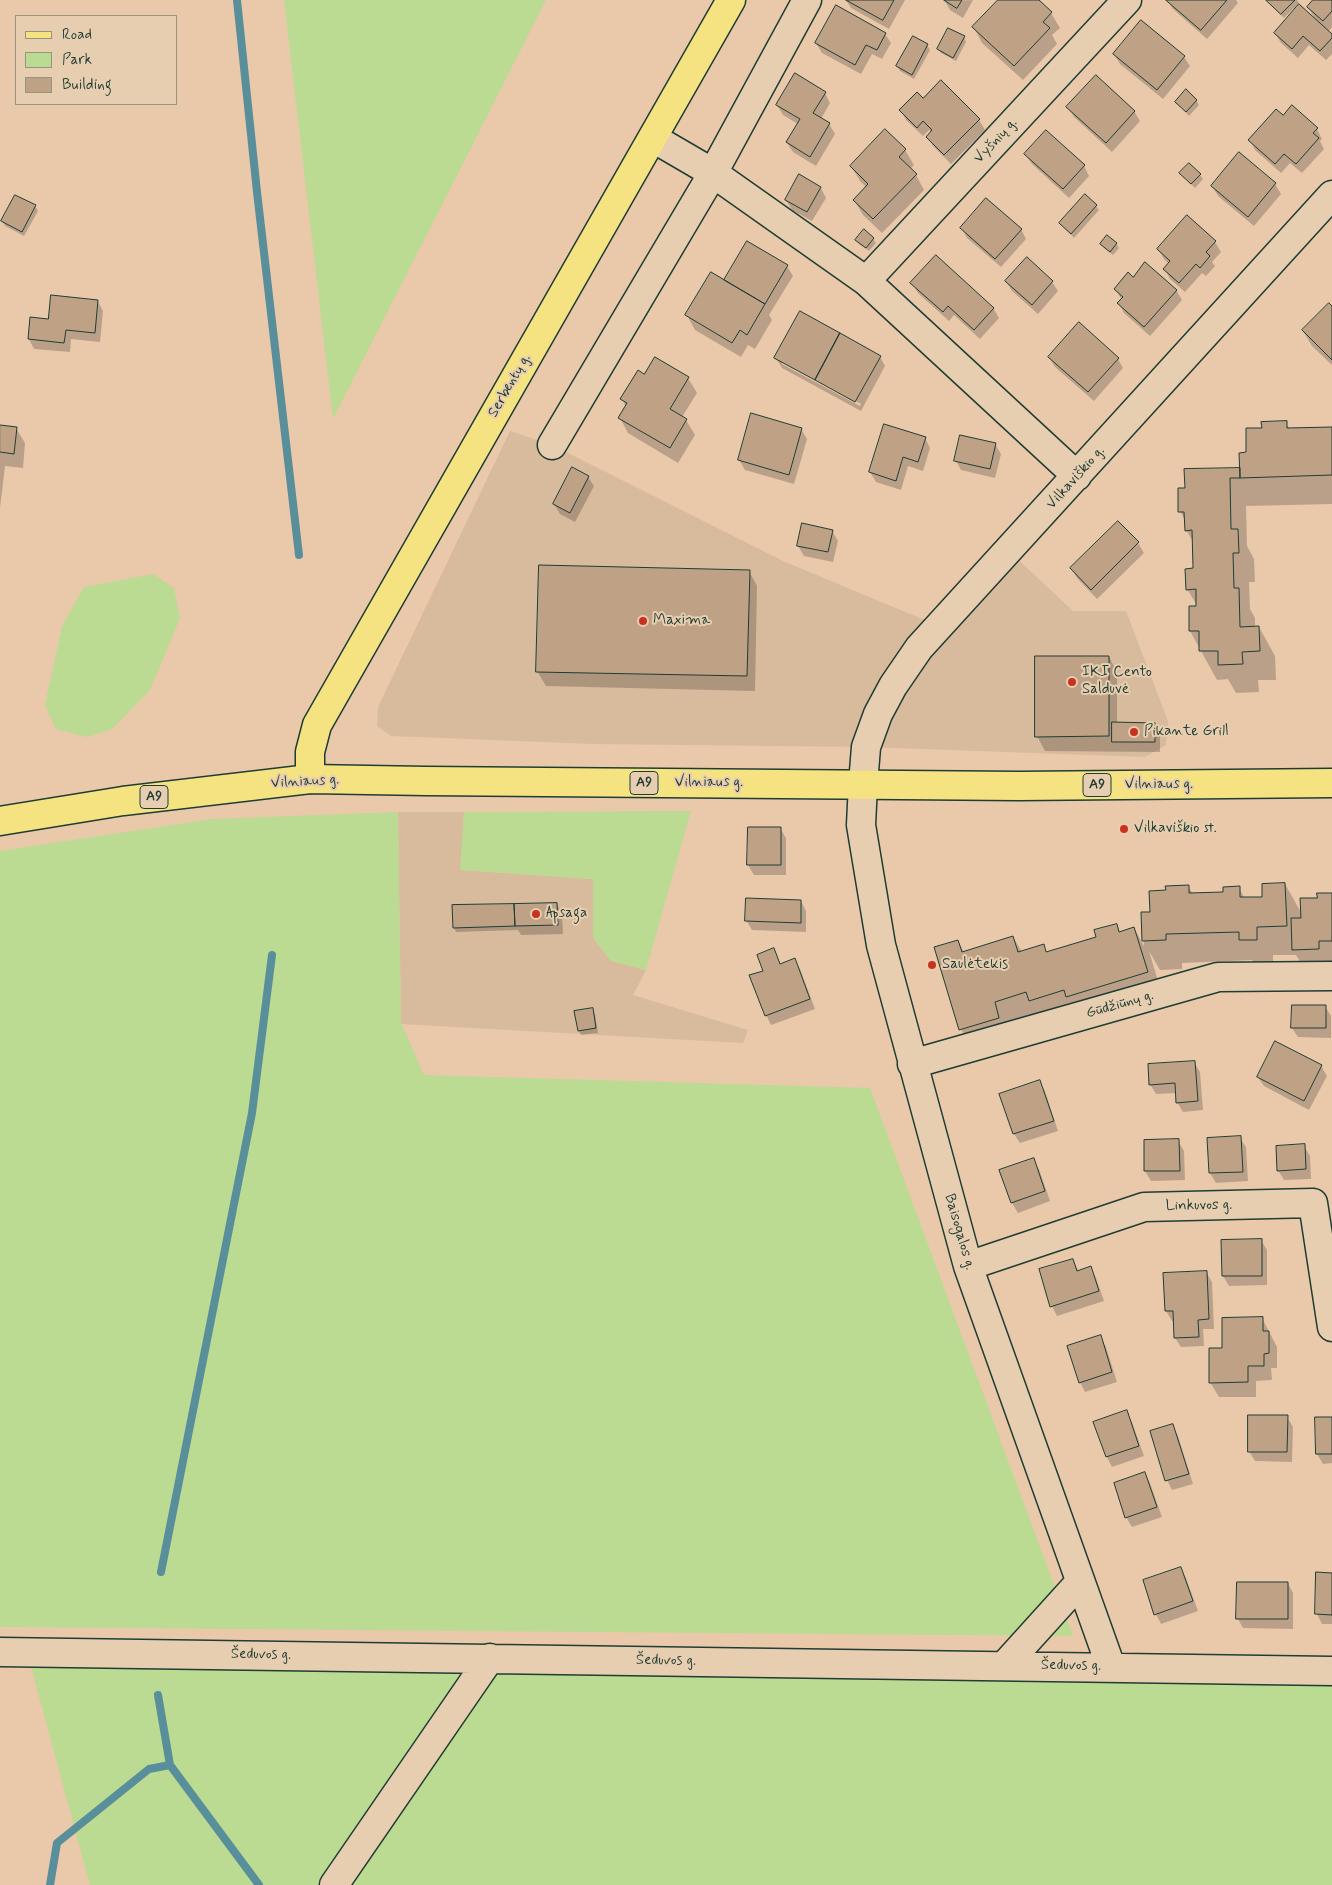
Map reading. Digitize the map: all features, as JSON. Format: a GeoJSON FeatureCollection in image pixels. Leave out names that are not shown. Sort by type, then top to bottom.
{"type":"FeatureCollection","features":[{"type":"Feature","properties":{"kind":"main road","name":"Serbentų g."},"geometry":{"type":"LineString","coordinates":[[310,779],[310,752],[317,725],[731,0]]}},
{"type":"Feature","properties":{"kind":"main road","name":"Vilniaus g."},"geometry":{"type":"LineString","coordinates":[[0,822],[123,801],[310,779],[426,782],[1019,786],[1332,784]]}},
{"type":"Feature","properties":{"kind":"street"},"geometry":{"type":"LineString","coordinates":[[552,445],[713,173],[807,0]]}},
{"type":"Feature","properties":{"kind":"street","name":"Vyšnių g."},"geometry":{"type":"LineString","coordinates":[[866,281],[1127,0]]}},
{"type":"Feature","properties":{"kind":"street"},"geometry":{"type":"LineString","coordinates":[[653,138],[713,173],[866,281],[1077,476]]}},
{"type":"Feature","properties":{"kind":"street","name":"Vilkaviškio g."},"geometry":{"type":"LineString","coordinates":[[862,784],[866,747],[878,714],[892,686],[919,648],[1332,196]]}},
{"type":"Feature","properties":{"kind":"street","name":"Baisogalos g."},"geometry":{"type":"LineString","coordinates":[[862,784],[861,825],[881,945],[968,1266],[1111,1667]]}},
{"type":"Feature","properties":{"kind":"street","name":"Gūdžiūnų g."},"geometry":{"type":"LineString","coordinates":[[912,1064],[1218,977],[1332,976]]}},
{"type":"Feature","properties":{"kind":"street","name":"Linkuvos g."},"geometry":{"type":"LineString","coordinates":[[968,1266],[1144,1207],[1313,1203],[1332,1327]]}},
{"type":"Feature","properties":{"kind":"street"},"geometry":{"type":"LineString","coordinates":[[1004,1666],[1080,1582]]}},
{"type":"Feature","properties":{"kind":"street","name":"Šeduvos g."},"geometry":{"type":"LineString","coordinates":[[0,1652],[1332,1671]]}},
{"type":"Feature","properties":{"kind":"street"},"geometry":{"type":"LineString","coordinates":[[334,1885],[490,1658]]}},
{"type":"Feature","properties":{"kind":"shaded area"},"geometry":{"type":"Polygon","coordinates":[[[510,431],[552,445],[783,561],[939,626],[1009,551],[1073,611],[1126,611],[1168,721],[1166,745],[1145,757],[866,747],[593,744],[391,736],[377,726],[378,707],[510,431]]]}},
{"type":"Feature","properties":{"kind":"shaded area"},"geometry":{"type":"Polygon","coordinates":[[[398,812],[464,812],[461,870],[593,879],[593,938],[611,961],[646,970],[633,995],[748,1030],[743,1043],[401,1024],[398,812]]]}},
{"type":"Feature","properties":{"kind":"green space"},"geometry":{"type":"Polygon","coordinates":[[[284,0],[546,0],[333,419],[284,0]]]}},
{"type":"Feature","properties":{"kind":"green space"},"geometry":{"type":"Polygon","coordinates":[[[153,574],[174,588],[180,618],[150,690],[112,729],[87,737],[56,729],[45,705],[62,626],[84,587],[153,574]]]}},
{"type":"Feature","properties":{"kind":"green space"},"geometry":{"type":"Polygon","coordinates":[[[691,811],[646,970],[611,961],[593,938],[593,879],[460,870],[464,812],[691,811]]]}},
{"type":"Feature","properties":{"kind":"green space"},"geometry":{"type":"Polygon","coordinates":[[[398,812],[401,1023],[424,1075],[870,1088],[1073,1636],[0,1627],[0,851],[212,819],[398,812]]]}},
{"type":"Feature","properties":{"kind":"green space"},"geometry":{"type":"Polygon","coordinates":[[[27,1652],[1332,1671],[1332,1885],[90,1885],[27,1652]]]}},
{"type":"Feature","properties":{"kind":"building"},"geometry":{"type":"Polygon","coordinates":[[[846,0],[894,0],[883,20],[846,0]]]}},
{"type":"Feature","properties":{"kind":"building"},"geometry":{"type":"Polygon","coordinates":[[[944,0],[962,0],[957,8],[944,0]]]}},
{"type":"Feature","properties":{"kind":"building"},"geometry":{"type":"Polygon","coordinates":[[[998,0],[1039,0],[1052,12],[1043,22],[1050,28],[1014,66],[972,27],[998,0]]]}},
{"type":"Feature","properties":{"kind":"building"},"geometry":{"type":"Polygon","coordinates":[[[1166,0],[1227,0],[1201,30],[1166,0]]]}},
{"type":"Feature","properties":{"kind":"building"},"geometry":{"type":"Polygon","coordinates":[[[1266,0],[1295,0],[1281,14],[1266,0]]]}},
{"type":"Feature","properties":{"kind":"building"},"geometry":{"type":"Polygon","coordinates":[[[1313,0],[1332,0],[1332,11],[1323,21],[1307,7],[1313,0]]]}},
{"type":"Feature","properties":{"kind":"building"},"geometry":{"type":"Polygon","coordinates":[[[1299,4],[1332,34],[1332,38],[1320,51],[1303,36],[1292,49],[1274,33],[1299,4]]]}},
{"type":"Feature","properties":{"kind":"building"},"geometry":{"type":"Polygon","coordinates":[[[836,5],[886,33],[877,50],[866,45],[855,65],[815,43],[836,5]]]}},
{"type":"Feature","properties":{"kind":"building"},"geometry":{"type":"Polygon","coordinates":[[[1141,20],[1185,56],[1157,90],[1113,54],[1141,20]]]}},
{"type":"Feature","properties":{"kind":"building"},"geometry":{"type":"Polygon","coordinates":[[[948,28],[965,36],[953,58],[937,49],[948,28]]]}},
{"type":"Feature","properties":{"kind":"building"},"geometry":{"type":"Polygon","coordinates":[[[913,36],[928,44],[912,75],[896,66],[913,36]]]}},
{"type":"Feature","properties":{"kind":"building"},"geometry":{"type":"Polygon","coordinates":[[[795,73],[826,92],[813,113],[830,123],[810,157],[786,142],[800,119],[776,105],[795,73]]]}},
{"type":"Feature","properties":{"kind":"building"},"geometry":{"type":"Polygon","coordinates":[[[1096,75],[1135,111],[1106,143],[1066,107],[1096,75]]]}},
{"type":"Feature","properties":{"kind":"building"},"geometry":{"type":"Polygon","coordinates":[[[941,80],[980,119],[944,155],[926,137],[932,130],[923,121],[917,128],[899,110],[917,92],[923,98],[941,80]]]}},
{"type":"Feature","properties":{"kind":"building"},"geometry":{"type":"Polygon","coordinates":[[[1186,89],[1197,100],[1186,112],[1175,102],[1186,89]]]}},
{"type":"Feature","properties":{"kind":"building"},"geometry":{"type":"Polygon","coordinates":[[[1292,105],[1318,128],[1313,133],[1319,138],[1296,164],[1284,154],[1275,164],[1248,140],[1276,109],[1283,115],[1292,105]]]}},
{"type":"Feature","properties":{"kind":"building"},"geometry":{"type":"Polygon","coordinates":[[[885,129],[906,149],[899,157],[917,174],[873,219],[853,200],[868,184],[850,166],[885,129]]]}},
{"type":"Feature","properties":{"kind":"building"},"geometry":{"type":"Polygon","coordinates":[[[1046,130],[1085,165],[1063,189],[1024,154],[1046,130]]]}},
{"type":"Feature","properties":{"kind":"building"},"geometry":{"type":"Polygon","coordinates":[[[1239,152],[1276,183],[1248,217],[1211,186],[1239,152]]]}},
{"type":"Feature","properties":{"kind":"building"},"geometry":{"type":"Polygon","coordinates":[[[1189,163],[1201,174],[1191,184],[1179,173],[1189,163]]]}},
{"type":"Feature","properties":{"kind":"building"},"geometry":{"type":"Polygon","coordinates":[[[799,174],[821,187],[807,212],[785,200],[799,174]]]}},
{"type":"Feature","properties":{"kind":"building"},"geometry":{"type":"Polygon","coordinates":[[[1085,194],[1097,205],[1071,234],[1059,223],[1085,194]]]}},
{"type":"Feature","properties":{"kind":"building"},"geometry":{"type":"Polygon","coordinates":[[[15,195],[36,205],[22,232],[1,221],[15,195]]]}},
{"type":"Feature","properties":{"kind":"building"},"geometry":{"type":"Polygon","coordinates":[[[986,198],[1022,229],[995,259],[960,228],[986,198]]]}},
{"type":"Feature","properties":{"kind":"building"},"geometry":{"type":"Polygon","coordinates":[[[1187,215],[1216,241],[1206,252],[1210,256],[1200,268],[1196,264],[1179,283],[1163,269],[1170,261],[1157,249],[1187,215]]]}},
{"type":"Feature","properties":{"kind":"building"},"geometry":{"type":"Polygon","coordinates":[[[864,229],[874,238],[866,248],[855,240],[864,229]]]}},
{"type":"Feature","properties":{"kind":"building"},"geometry":{"type":"Polygon","coordinates":[[[1107,235],[1117,243],[1110,252],[1100,244],[1107,235]]]}},
{"type":"Feature","properties":{"kind":"building"},"geometry":{"type":"Polygon","coordinates":[[[747,241],[788,265],[765,304],[724,280],[747,241]]]}},
{"type":"Feature","properties":{"kind":"building"},"geometry":{"type":"Polygon","coordinates":[[[936,255],[994,308],[974,330],[948,306],[943,312],[910,283],[936,255]]]}},
{"type":"Feature","properties":{"kind":"building"},"geometry":{"type":"Polygon","coordinates":[[[1027,257],[1053,281],[1032,305],[1005,281],[1027,257]]]}},
{"type":"Feature","properties":{"kind":"building"},"geometry":{"type":"Polygon","coordinates":[[[1145,262],[1177,290],[1144,327],[1117,303],[1123,297],[1114,289],[1128,272],[1133,277],[1145,262]]]}},
{"type":"Feature","properties":{"kind":"building"},"geometry":{"type":"Polygon","coordinates":[[[711,272],[765,304],[747,335],[740,330],[732,343],[685,315],[711,272]]]}},
{"type":"Feature","properties":{"kind":"building"},"geometry":{"type":"Polygon","coordinates":[[[51,295],[98,300],[95,333],[66,330],[64,343],[28,339],[30,317],[48,319],[51,295]]]}},
{"type":"Feature","properties":{"kind":"building"},"geometry":{"type":"Polygon","coordinates":[[[1329,303],[1332,306],[1332,360],[1302,330],[1329,303]]]}},
{"type":"Feature","properties":{"kind":"building"},"geometry":{"type":"Polygon","coordinates":[[[800,311],[840,333],[815,380],[774,358],[800,311]]]}},
{"type":"Feature","properties":{"kind":"building"},"geometry":{"type":"Polygon","coordinates":[[[1079,322],[1119,358],[1088,392],[1048,357],[1079,322]]]}},
{"type":"Feature","properties":{"kind":"building"},"geometry":{"type":"Polygon","coordinates":[[[840,333],[881,356],[855,402],[815,380],[840,333]]]}},
{"type":"Feature","properties":{"kind":"building"},"geometry":{"type":"Polygon","coordinates":[[[655,357],[689,377],[670,409],[687,419],[670,448],[618,418],[627,403],[620,399],[638,370],[644,374],[655,357]]]}},
{"type":"Feature","properties":{"kind":"building"},"geometry":{"type":"Polygon","coordinates":[[[751,413],[802,428],[789,475],[738,460],[751,413]]]}},
{"type":"Feature","properties":{"kind":"building"},"geometry":{"type":"Polygon","coordinates":[[[1287,421],[1287,428],[1332,427],[1332,475],[1240,478],[1239,453],[1246,452],[1246,428],[1262,428],[1261,422],[1287,421]]]}},
{"type":"Feature","properties":{"kind":"building"},"geometry":{"type":"Polygon","coordinates":[[[884,424],[926,437],[918,462],[903,457],[896,481],[869,472],[884,424]]]}},
{"type":"Feature","properties":{"kind":"building"},"geometry":{"type":"Polygon","coordinates":[[[0,425],[17,427],[14,454],[0,452],[0,425]]]}},
{"type":"Feature","properties":{"kind":"building"},"geometry":{"type":"Polygon","coordinates":[[[960,435],[996,443],[990,469],[954,461],[960,435]]]}},
{"type":"Feature","properties":{"kind":"building"},"geometry":{"type":"Polygon","coordinates":[[[572,467],[589,476],[570,513],[553,504],[572,467]]]}},
{"type":"Feature","properties":{"kind":"building"},"geometry":{"type":"Polygon","coordinates":[[[1240,468],[1240,478],[1230,478],[1231,529],[1238,529],[1239,553],[1233,553],[1234,588],[1239,588],[1240,627],[1259,626],[1260,651],[1242,652],[1243,664],[1218,665],[1218,651],[1199,651],[1199,631],[1189,631],[1189,606],[1196,606],[1196,589],[1186,590],[1185,569],[1193,568],[1192,530],[1185,531],[1184,512],[1178,512],[1178,488],[1185,488],[1184,469],[1240,468]]]}},
{"type":"Feature","properties":{"kind":"building"},"geometry":{"type":"Polygon","coordinates":[[[1118,521],[1139,542],[1091,590],[1070,568],[1118,521]]]}},
{"type":"Feature","properties":{"kind":"building"},"geometry":{"type":"Polygon","coordinates":[[[802,523],[833,530],[828,552],[797,546],[802,523]]]}},
{"type":"Feature","properties":{"kind":"building","name":"Maxima"},"geometry":{"type":"Polygon","coordinates":[[[539,565],[750,570],[747,676],[536,672],[539,565]]]}},
{"type":"Feature","properties":{"kind":"building","name":"IKI Cento Salduvė"},"geometry":{"type":"Polygon","coordinates":[[[1035,656],[1109,656],[1109,736],[1035,737],[1035,656]]]}},
{"type":"Feature","properties":{"kind":"building","name":"Pikante Grill"},"geometry":{"type":"Polygon","coordinates":[[[1112,722],[1155,723],[1155,742],[1112,742],[1112,722]]]}},
{"type":"Feature","properties":{"kind":"building"},"geometry":{"type":"Polygon","coordinates":[[[748,827],[781,827],[781,865],[747,865],[748,827]]]}},
{"type":"Feature","properties":{"kind":"building"},"geometry":{"type":"Polygon","coordinates":[[[1285,883],[1287,926],[1257,927],[1257,940],[1239,940],[1239,932],[1166,934],[1166,940],[1142,941],[1141,912],[1150,912],[1149,891],[1166,890],[1165,886],[1189,885],[1189,893],[1223,892],[1223,887],[1240,886],[1240,897],[1262,897],[1262,884],[1285,883]]]}},
{"type":"Feature","properties":{"kind":"building"},"geometry":{"type":"Polygon","coordinates":[[[1317,893],[1332,893],[1332,941],[1319,941],[1319,949],[1292,950],[1291,918],[1301,918],[1300,898],[1317,898],[1317,893]]]}},
{"type":"Feature","properties":{"kind":"building"},"geometry":{"type":"Polygon","coordinates":[[[746,898],[801,900],[801,923],[745,921],[746,898]]]}},
{"type":"Feature","properties":{"kind":"building","name":"Apsaga"},"geometry":{"type":"Polygon","coordinates":[[[557,903],[558,925],[515,926],[514,904],[557,903]]]}},
{"type":"Feature","properties":{"kind":"building"},"geometry":{"type":"Polygon","coordinates":[[[514,904],[515,926],[453,928],[452,905],[514,904]]]}},
{"type":"Feature","properties":{"kind":"building"},"geometry":{"type":"Polygon","coordinates":[[[1117,924],[1119,932],[1134,927],[1148,972],[1066,997],[1064,990],[1029,1001],[1026,992],[995,1002],[999,1018],[959,1030],[934,947],[958,940],[962,952],[1013,936],[1018,952],[1044,944],[1046,952],[1096,937],[1094,930],[1117,924]]]}},
{"type":"Feature","properties":{"kind":"building"},"geometry":{"type":"Polygon","coordinates":[[[774,948],[780,964],[795,958],[810,999],[765,1016],[749,975],[763,971],[757,955],[774,948]]]}},
{"type":"Feature","properties":{"kind":"building"},"geometry":{"type":"Polygon","coordinates":[[[1292,1005],[1326,1005],[1326,1028],[1291,1028],[1292,1005]]]}},
{"type":"Feature","properties":{"kind":"building"},"geometry":{"type":"Polygon","coordinates":[[[593,1008],[596,1028],[578,1031],[574,1011],[593,1008]]]}},
{"type":"Feature","properties":{"kind":"building"},"geometry":{"type":"Polygon","coordinates":[[[1275,1041],[1322,1065],[1304,1101],[1257,1077],[1275,1041]]]}},
{"type":"Feature","properties":{"kind":"building"},"geometry":{"type":"Polygon","coordinates":[[[1195,1061],[1198,1101],[1176,1103],[1175,1083],[1149,1085],[1148,1064],[1195,1061]]]}},
{"type":"Feature","properties":{"kind":"building"},"geometry":{"type":"Polygon","coordinates":[[[1040,1080],[1054,1121],[1013,1134],[999,1094],[1040,1080]]]}},
{"type":"Feature","properties":{"kind":"building"},"geometry":{"type":"Polygon","coordinates":[[[1241,1136],[1243,1172],[1209,1173],[1207,1138],[1241,1136]]]}},
{"type":"Feature","properties":{"kind":"building"},"geometry":{"type":"Polygon","coordinates":[[[1179,1139],[1180,1171],[1144,1171],[1144,1140],[1179,1139]]]}},
{"type":"Feature","properties":{"kind":"building"},"geometry":{"type":"Polygon","coordinates":[[[1305,1144],[1306,1169],[1277,1171],[1276,1146],[1305,1144]]]}},
{"type":"Feature","properties":{"kind":"building"},"geometry":{"type":"Polygon","coordinates":[[[1034,1158],[1045,1191],[1011,1203],[999,1170],[1034,1158]]]}},
{"type":"Feature","properties":{"kind":"building"},"geometry":{"type":"Polygon","coordinates":[[[1262,1239],[1262,1276],[1222,1276],[1221,1240],[1262,1239]]]}},
{"type":"Feature","properties":{"kind":"building"},"geometry":{"type":"Polygon","coordinates":[[[1073,1259],[1077,1271],[1091,1266],[1099,1291],[1050,1307],[1039,1269],[1073,1259]]]}},
{"type":"Feature","properties":{"kind":"building"},"geometry":{"type":"Polygon","coordinates":[[[1207,1271],[1209,1319],[1198,1320],[1199,1337],[1174,1338],[1173,1311],[1165,1311],[1163,1273],[1207,1271]]]}},
{"type":"Feature","properties":{"kind":"building"},"geometry":{"type":"Polygon","coordinates":[[[1263,1317],[1263,1331],[1269,1331],[1269,1353],[1264,1354],[1264,1366],[1248,1366],[1248,1382],[1209,1383],[1209,1348],[1222,1348],[1222,1318],[1263,1317]]]}},
{"type":"Feature","properties":{"kind":"building"},"geometry":{"type":"Polygon","coordinates":[[[1101,1335],[1112,1372],[1079,1383],[1067,1346],[1101,1335]]]}},
{"type":"Feature","properties":{"kind":"building"},"geometry":{"type":"Polygon","coordinates":[[[1127,1410],[1139,1446],[1106,1457],[1093,1422],[1127,1410]]]}},
{"type":"Feature","properties":{"kind":"building"},"geometry":{"type":"Polygon","coordinates":[[[1248,1415],[1288,1415],[1287,1452],[1248,1452],[1248,1415]]]}},
{"type":"Feature","properties":{"kind":"building"},"geometry":{"type":"Polygon","coordinates":[[[1315,1417],[1332,1417],[1332,1454],[1316,1454],[1315,1417]]]}},
{"type":"Feature","properties":{"kind":"building"},"geometry":{"type":"Polygon","coordinates":[[[1173,1424],[1189,1474],[1165,1481],[1150,1431],[1173,1424]]]}},
{"type":"Feature","properties":{"kind":"building"},"geometry":{"type":"Polygon","coordinates":[[[1145,1472],[1157,1507],[1125,1518],[1114,1483],[1145,1472]]]}},
{"type":"Feature","properties":{"kind":"building"},"geometry":{"type":"Polygon","coordinates":[[[1181,1567],[1193,1601],[1154,1615],[1143,1580],[1181,1567]]]}},
{"type":"Feature","properties":{"kind":"building"},"geometry":{"type":"Polygon","coordinates":[[[1316,1572],[1332,1573],[1332,1615],[1315,1614],[1316,1572]]]}},
{"type":"Feature","properties":{"kind":"building"},"geometry":{"type":"Polygon","coordinates":[[[1237,1582],[1288,1582],[1288,1619],[1236,1619],[1237,1582]]]}},
{"type":"Feature","properties":{"kind":"waterway"},"geometry":{"type":"LineString","coordinates":[[237,0],[299,555]]}},
{"type":"Feature","properties":{"kind":"waterway"},"geometry":{"type":"LineString","coordinates":[[161,1572],[252,1113],[272,955]]}},
{"type":"Feature","properties":{"kind":"waterway"},"geometry":{"type":"LineString","coordinates":[[158,1695],[170,1765],[259,1885]]}},
{"type":"Feature","properties":{"kind":"waterway"},"geometry":{"type":"LineString","coordinates":[[50,1885],[57,1843],[149,1769],[170,1765]]}},
{"type":"Feature","properties":{"kind":"place","name":"Maxima"},"geometry":{"type":"Point","coordinates":[643,621]}},
{"type":"Feature","properties":{"kind":"place","name":"IKI Cento Salduvė"},"geometry":{"type":"Point","coordinates":[1072,682]}},
{"type":"Feature","properties":{"kind":"place","name":"Pikante Grill"},"geometry":{"type":"Point","coordinates":[1134,732]}},
{"type":"Feature","properties":{"kind":"place","name":"Vilkaviškio st."},"geometry":{"type":"Point","coordinates":[1124,829]}},
{"type":"Feature","properties":{"kind":"place","name":"Apsaga"},"geometry":{"type":"Point","coordinates":[536,914]}},
{"type":"Feature","properties":{"kind":"place","name":"Saulėtekis"},"geometry":{"type":"Point","coordinates":[932,965]}}]}
